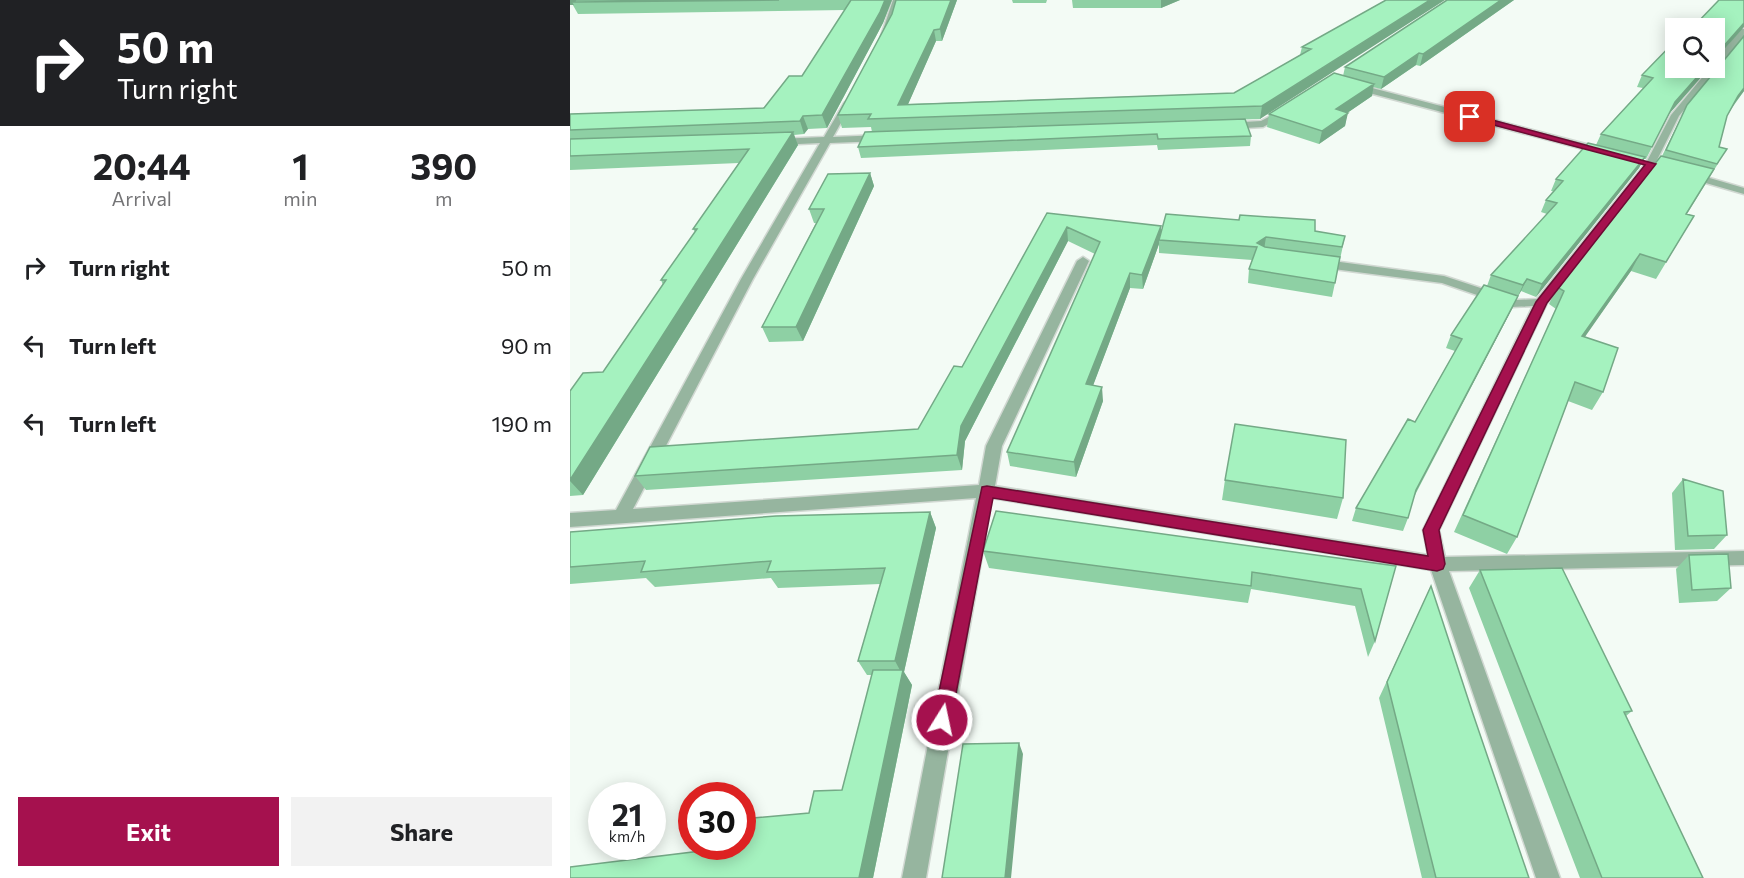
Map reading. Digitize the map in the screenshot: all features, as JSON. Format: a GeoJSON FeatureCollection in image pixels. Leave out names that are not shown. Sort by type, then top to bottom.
{"type":"FeatureCollection","features":[{"type":"Feature","properties":{"kind":"street"},"geometry":{"type":"LineString","coordinates":[[878,45],[889,24],[896,0]]}},
{"type":"Feature","properties":{"kind":"street"},"geometry":{"type":"LineString","coordinates":[[1548,878],[1437,564],[1431,530],[1541,302],[1651,164],[1675,115],[1744,31]]}},
{"type":"Feature","properties":{"kind":"street"},"geometry":{"type":"LineString","coordinates":[[1345,84],[1617,155]]}},
{"type":"Feature","properties":{"kind":"street"},"geometry":{"type":"LineString","coordinates":[[620,518],[747,279],[828,140],[856,87]]}},
{"type":"Feature","properties":{"kind":"street"},"geometry":{"type":"LineString","coordinates":[[1216,126],[1263,124],[1293,106]]}},
{"type":"Feature","properties":{"kind":"street"},"geometry":{"type":"LineString","coordinates":[[769,142],[898,138]]}},
{"type":"Feature","properties":{"kind":"street"},"geometry":{"type":"LineString","coordinates":[[1682,173],[1744,191]]}},
{"type":"Feature","properties":{"kind":"street"},"geometry":{"type":"LineString","coordinates":[[914,878],[994,446],[1083,261]]}},
{"type":"Feature","properties":{"kind":"street"},"geometry":{"type":"LineString","coordinates":[[1309,262],[1444,280],[1516,304],[1541,302]]}},
{"type":"Feature","properties":{"kind":"street"},"geometry":{"type":"LineString","coordinates":[[570,520],[987,491],[1437,564],[1744,558]]}},
{"type":"Feature","properties":{"kind":"building"},"geometry":{"type":"Polygon","coordinates":[[[576,0],[779,0],[572,2],[576,0]]]}},
{"type":"Feature","properties":{"kind":"building"},"geometry":{"type":"Polygon","coordinates":[[[851,0],[885,0],[822,115],[803,116],[800,121],[570,130],[570,114],[764,108],[789,76],[802,76],[851,0]]]}},
{"type":"Feature","properties":{"kind":"building"},"geometry":{"type":"Polygon","coordinates":[[[896,0],[951,0],[940,29],[934,30],[898,105],[1234,93],[1311,49],[1302,47],[1386,0],[1430,0],[1262,106],[868,119],[871,114],[838,115],[892,14],[896,0]]]}},
{"type":"Feature","properties":{"kind":"building"},"geometry":{"type":"Polygon","coordinates":[[[1447,0],[1501,0],[1423,54],[1419,53],[1384,77],[1345,67],[1447,0]]]}},
{"type":"Feature","properties":{"kind":"building"},"geometry":{"type":"Polygon","coordinates":[[[1719,0],[1744,0],[1744,23],[1725,45],[1725,18],[1702,18],[1719,0]]]}},
{"type":"Feature","properties":{"kind":"building"},"geometry":{"type":"Polygon","coordinates":[[[1744,36],[1744,88],[1727,116],[1719,147],[1727,149],[1717,164],[1666,150],[1687,105],[1709,78],[1725,78],[1725,59],[1744,36]]]}},
{"type":"Feature","properties":{"kind":"building"},"geometry":{"type":"Polygon","coordinates":[[[1665,51],[1665,78],[1696,78],[1675,102],[1652,147],[1601,134],[1653,78],[1642,75],[1665,51]]]}},
{"type":"Feature","properties":{"kind":"building"},"geometry":{"type":"Polygon","coordinates":[[[1334,73],[1374,84],[1336,109],[1348,113],[1322,131],[1269,114],[1334,73]]]}},
{"type":"Feature","properties":{"kind":"building"},"geometry":{"type":"Polygon","coordinates":[[[1245,119],[1251,136],[1158,139],[1157,134],[858,147],[865,132],[1245,119]]]}},
{"type":"Feature","properties":{"kind":"building"},"geometry":{"type":"Polygon","coordinates":[[[793,132],[570,480],[570,391],[583,373],[603,372],[666,280],[661,280],[697,229],[693,229],[749,149],[570,156],[570,139],[793,132]]]}},
{"type":"Feature","properties":{"kind":"building"},"geometry":{"type":"Polygon","coordinates":[[[1588,143],[1645,157],[1542,284],[1527,279],[1523,285],[1491,275],[1557,203],[1546,200],[1563,181],[1556,179],[1588,143]]]}},
{"type":"Feature","properties":{"kind":"building"},"geometry":{"type":"Polygon","coordinates":[[[1661,156],[1714,169],[1686,214],[1694,216],[1666,262],[1640,254],[1582,336],[1618,348],[1603,392],[1575,382],[1517,537],[1463,515],[1564,291],[1557,287],[1661,156]]]}},
{"type":"Feature","properties":{"kind":"building"},"geometry":{"type":"Polygon","coordinates":[[[870,173],[796,327],[762,327],[824,209],[809,209],[828,174],[870,173]]]}},
{"type":"Feature","properties":{"kind":"building"},"geometry":{"type":"Polygon","coordinates":[[[1047,213],[1161,226],[1142,275],[1130,273],[1086,384],[1102,387],[1074,462],[1007,452],[1100,242],[1067,227],[961,426],[957,455],[635,476],[650,447],[918,429],[954,366],[962,367],[1047,213]]]}},
{"type":"Feature","properties":{"kind":"building"},"geometry":{"type":"Polygon","coordinates":[[[1166,214],[1239,220],[1240,215],[1315,220],[1315,231],[1345,236],[1342,247],[1266,237],[1257,243],[1265,247],[1340,257],[1335,283],[1249,269],[1257,247],[1159,240],[1166,214]]]}},
{"type":"Feature","properties":{"kind":"building"},"geometry":{"type":"Polygon","coordinates":[[[1484,285],[1518,296],[1416,490],[1408,518],[1356,508],[1408,419],[1415,422],[1462,339],[1451,335],[1484,285]]]}},
{"type":"Feature","properties":{"kind":"building"},"geometry":{"type":"Polygon","coordinates":[[[1235,424],[1346,440],[1343,498],[1225,480],[1235,424]]]}},
{"type":"Feature","properties":{"kind":"building"},"geometry":{"type":"Polygon","coordinates":[[[1683,479],[1723,491],[1727,535],[1688,536],[1683,479]]]}},
{"type":"Feature","properties":{"kind":"building"},"geometry":{"type":"Polygon","coordinates":[[[996,511],[1396,566],[1375,641],[1361,589],[1252,572],[1251,586],[983,551],[996,511]]]}},
{"type":"Feature","properties":{"kind":"building"},"geometry":{"type":"Polygon","coordinates":[[[930,512],[895,661],[858,661],[885,568],[767,572],[771,561],[641,572],[645,561],[570,567],[570,532],[776,516],[930,512]]]}},
{"type":"Feature","properties":{"kind":"building"},"geometry":{"type":"Polygon","coordinates":[[[1728,554],[1731,588],[1692,590],[1689,555],[1728,554]]]}},
{"type":"Feature","properties":{"kind":"building"},"geometry":{"type":"Polygon","coordinates":[[[1562,568],[1632,711],[1624,712],[1703,878],[1602,878],[1480,570],[1562,568]]]}},
{"type":"Feature","properties":{"kind":"building"},"geometry":{"type":"Polygon","coordinates":[[[1431,586],[1529,878],[1436,878],[1387,682],[1431,586]]]}},
{"type":"Feature","properties":{"kind":"building"},"geometry":{"type":"Polygon","coordinates":[[[873,670],[903,670],[859,878],[570,878],[570,867],[627,860],[666,860],[666,855],[678,854],[678,860],[756,860],[756,818],[809,813],[814,791],[842,790],[873,670]]]}},
{"type":"Feature","properties":{"kind":"building"},"geometry":{"type":"Polygon","coordinates":[[[1019,743],[1005,878],[942,878],[963,744],[1019,743]]]}},
{"type":"Feature","properties":{"kind":"route"},"geometry":{"type":"LineString","coordinates":[[942,720],[987,491],[1437,564],[1431,530],[1541,302],[1651,164],[1470,117]]}}]}
